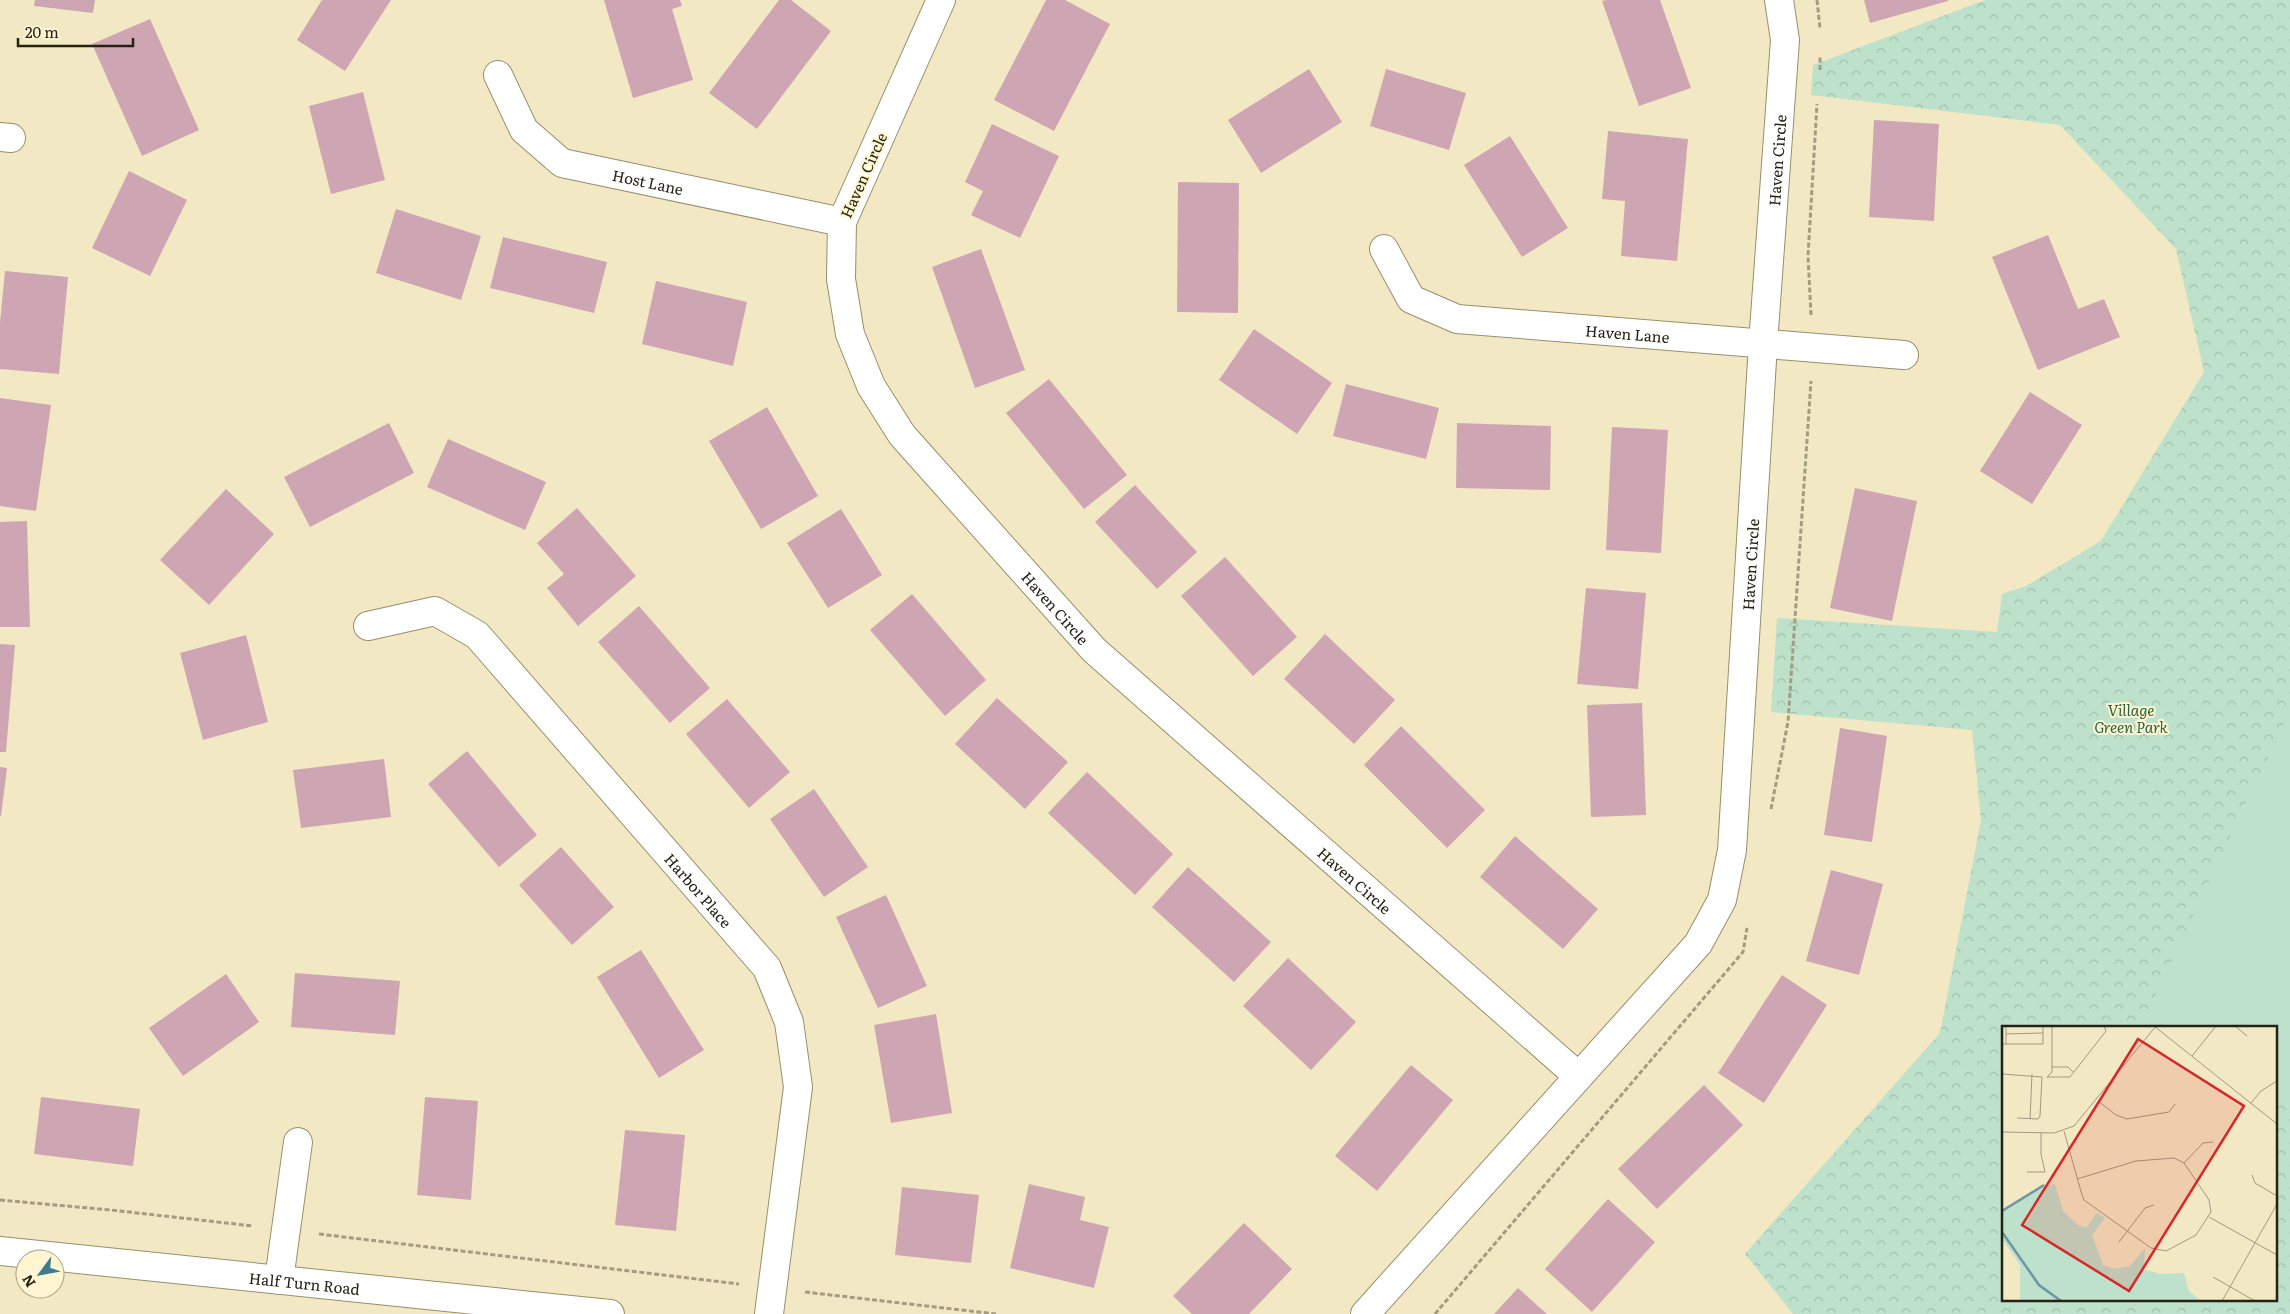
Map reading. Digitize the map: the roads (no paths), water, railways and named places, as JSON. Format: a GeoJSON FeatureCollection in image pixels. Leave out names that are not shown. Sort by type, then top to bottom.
{"type":"FeatureCollection","features":[{"type":"Feature","properties":{"kind":"street","name":"Haven Circle"},"geometry":{"type":"LineString","coordinates":[[942,0],[842,222],[841,279],[850,334],[871,386],[902,435],[1094,650],[1578,1076]]}},
{"type":"Feature","properties":{"kind":"street","name":"Haven Circle"},"geometry":{"type":"LineString","coordinates":[[1365,1314],[1698,944],[1722,900],[1732,850],[1763,344],[1785,40],[1779,0]]}},
{"type":"Feature","properties":{"kind":"street","name":"Host Lane"},"geometry":{"type":"LineString","coordinates":[[498,75],[524,130],[562,163],[842,222]]}},
{"type":"Feature","properties":{"kind":"street","name":"Haven Lane"},"geometry":{"type":"LineString","coordinates":[[1384,249],[1411,300],[1457,319],[1904,355]]}},
{"type":"Feature","properties":{"kind":"street","name":"Harbor Place"},"geometry":{"type":"LineString","coordinates":[[368,626],[435,611],[477,635],[767,968],[789,1022],[798,1087],[771,1301]]}},
{"type":"Feature","properties":{"kind":"street"},"geometry":{"type":"LineString","coordinates":[[279,1280],[298,1142]]}},
{"type":"Feature","properties":{"kind":"street","name":"Half Turn Road"},"geometry":{"type":"LineString","coordinates":[[0,1252],[610,1314]]}},
{"type":"Feature","properties":{"kind":"park label","name":"Village Green Park"},"geometry":{"type":"Point","coordinates":[2131,718]}}]}
